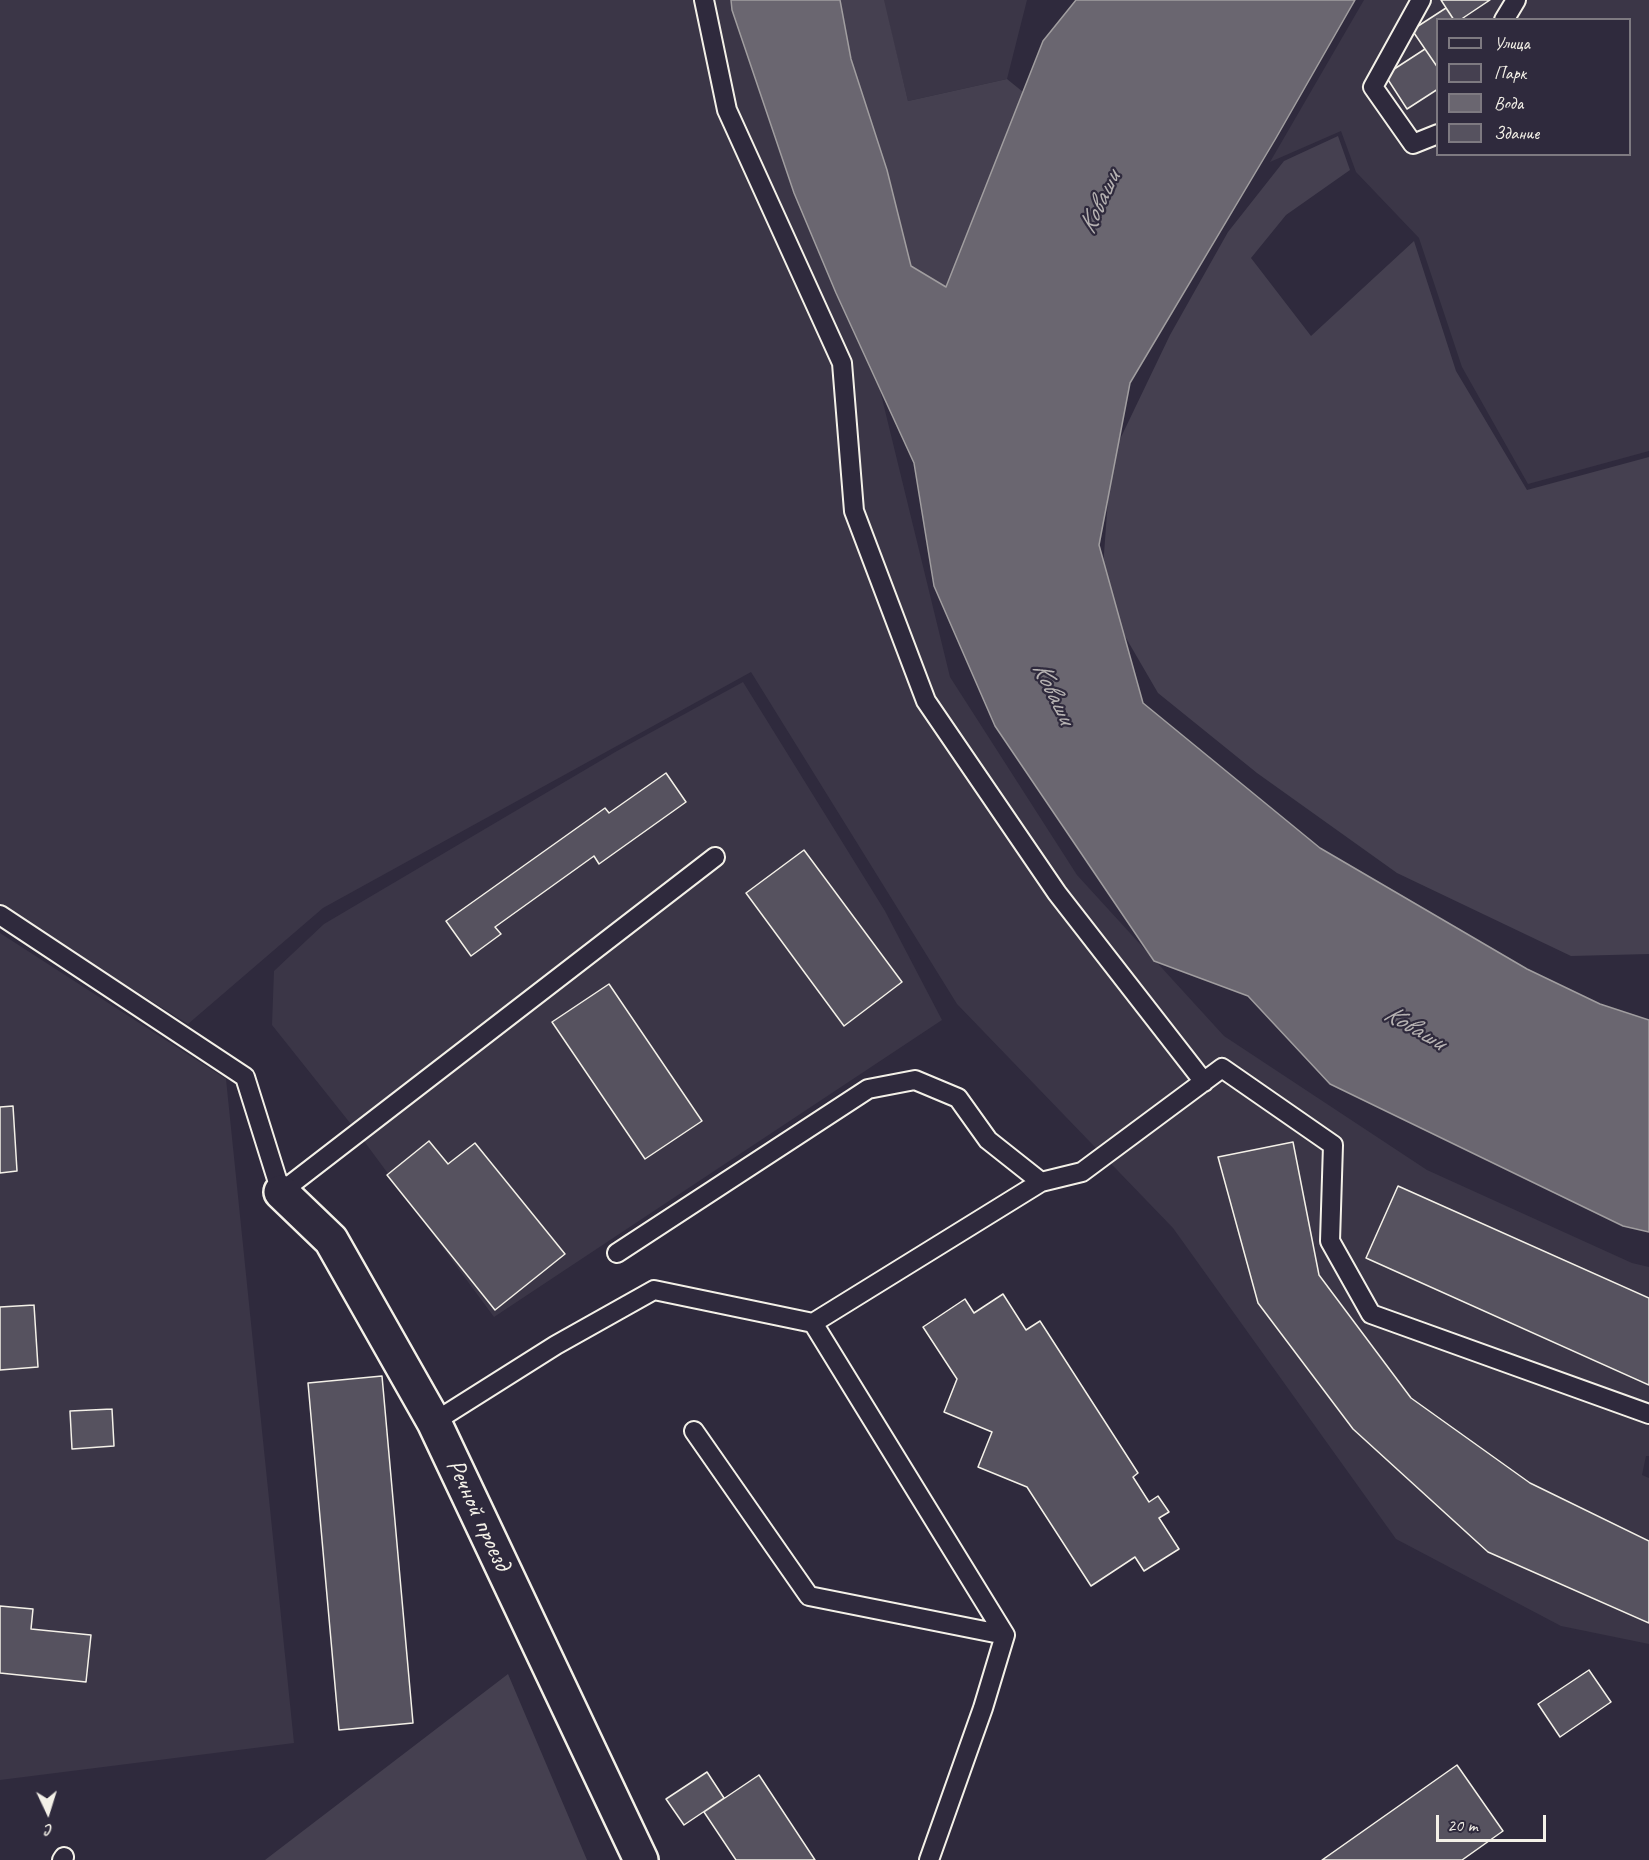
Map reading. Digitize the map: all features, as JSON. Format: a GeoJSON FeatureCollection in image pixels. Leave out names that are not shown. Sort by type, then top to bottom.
{"type":"FeatureCollection","features":[{"type":"Feature","properties":{"kind":"street","name":"Речной проезд"},"geometry":{"type":"LineString","coordinates":[[281,1192],[331,1240],[434,1422],[641,1860]]}},
{"type":"Feature","properties":{"kind":"lane"},"geometry":{"type":"LineString","coordinates":[[704,0],[727,110],[842,363],[854,511],[926,701],[1057,893],[1204,1082]]}},
{"type":"Feature","properties":{"kind":"lane"},"geometry":{"type":"LineString","coordinates":[[1421,0],[1373,87],[1413,144],[1436,134]]}},
{"type":"Feature","properties":{"kind":"lane"},"geometry":{"type":"LineString","coordinates":[[1505,18],[1516,0]]}},
{"type":"Feature","properties":{"kind":"lane"},"geometry":{"type":"LineString","coordinates":[[0,915],[245,1077],[281,1192],[715,858]]}},
{"type":"Feature","properties":{"kind":"lane"},"geometry":{"type":"LineString","coordinates":[[434,1422],[556,1345],[654,1290],[813,1323],[1041,1182],[1082,1172],[1222,1068],[1334,1145],[1330,1241],[1371,1314],[1649,1414]]}},
{"type":"Feature","properties":{"kind":"lane"},"geometry":{"type":"LineString","coordinates":[[617,1252],[868,1089],[915,1080],[958,1098],[988,1140],[1041,1182]]}},
{"type":"Feature","properties":{"kind":"lane"},"geometry":{"type":"LineString","coordinates":[[813,1323],[1005,1635],[983,1707],[929,1860]]}},
{"type":"Feature","properties":{"kind":"lane"},"geometry":{"type":"LineString","coordinates":[[694,1431],[809,1596],[1005,1635]]}},
{"type":"Feature","properties":{"kind":"shaded area"},"geometry":{"type":"Polygon","coordinates":[[[0,0],[778,0],[879,386],[950,677],[1077,875],[1224,1036],[1427,1170],[1632,1263],[1649,1267],[1649,1456],[1646,1456],[1642,1475],[1649,1478],[1649,1644],[1561,1626],[1396,1539],[1173,1228],[957,1004],[751,672],[323,908],[188,1024],[0,906],[0,0]]]}},
{"type":"Feature","properties":{"kind":"shaded area"},"geometry":{"type":"Polygon","coordinates":[[[883,0],[1027,0],[1007,79],[908,101],[883,0]]]}},
{"type":"Feature","properties":{"kind":"shaded area"},"geometry":{"type":"Polygon","coordinates":[[[1364,0],[1649,0],[1649,451],[1528,484],[1462,367],[1419,238],[1356,172],[1341,131],[1270,162],[1364,0]]]}},
{"type":"Feature","properties":{"kind":"shaded area"},"geometry":{"type":"Polygon","coordinates":[[[743,682],[885,911],[942,1020],[494,1317],[358,1133],[272,1025],[274,971],[324,924],[617,751],[743,682]]]}},
{"type":"Feature","properties":{"kind":"shaded area"},"geometry":{"type":"Polygon","coordinates":[[[0,933],[226,1079],[294,1743],[0,1780],[0,933]]]}},
{"type":"Feature","properties":{"kind":"green space"},"geometry":{"type":"Polygon","coordinates":[[[840,0],[884,0],[908,101],[1007,79],[1023,92],[946,287],[911,266],[886,170],[851,59],[840,0]]]}},
{"type":"Feature","properties":{"kind":"green space"},"geometry":{"type":"Polygon","coordinates":[[[1338,136],[1350,170],[1286,215],[1251,258],[1311,336],[1414,241],[1456,371],[1527,490],[1649,457],[1649,954],[1571,956],[1397,873],[1257,773],[1158,693],[1101,595],[1111,458],[1170,335],[1228,232],[1284,161],[1338,136]]]}},
{"type":"Feature","properties":{"kind":"green space"},"geometry":{"type":"Polygon","coordinates":[[[508,1674],[587,1860],[265,1860],[508,1674]]]}},
{"type":"Feature","properties":{"kind":"water","name":"Коваши"},"geometry":{"type":"Polygon","coordinates":[[[731,0],[840,0],[851,59],[887,170],[911,266],[946,287],[1043,41],[1076,0],[1355,0],[1130,383],[1099,545],[1143,703],[1320,848],[1527,969],[1600,1004],[1649,1020],[1649,1232],[1623,1226],[1330,1084],[1248,996],[1154,961],[995,726],[934,586],[914,463],[836,293],[794,193],[732,10],[731,0]]]}},
{"type":"Feature","properties":{"kind":"building"},"geometry":{"type":"Polygon","coordinates":[[[1441,0],[1490,0],[1463,18],[1453,18],[1441,0]]]}},
{"type":"Feature","properties":{"kind":"building"},"geometry":{"type":"Polygon","coordinates":[[[1446,8],[1453,18],[1436,18],[1436,65],[1412,30],[1446,8]]]}},
{"type":"Feature","properties":{"kind":"building"},"geometry":{"type":"Polygon","coordinates":[[[1425,49],[1436,65],[1436,90],[1407,109],[1385,75],[1425,49]]]}},
{"type":"Feature","properties":{"kind":"building"},"geometry":{"type":"Polygon","coordinates":[[[666,773],[686,802],[599,864],[594,856],[495,927],[501,934],[471,956],[446,921],[605,808],[609,813],[666,773]]]}},
{"type":"Feature","properties":{"kind":"building"},"geometry":{"type":"Polygon","coordinates":[[[804,850],[902,982],[844,1026],[746,893],[804,850]]]}},
{"type":"Feature","properties":{"kind":"building"},"geometry":{"type":"Polygon","coordinates":[[[609,984],[702,1121],[645,1159],[552,1022],[609,984]]]}},
{"type":"Feature","properties":{"kind":"building"},"geometry":{"type":"Polygon","coordinates":[[[13,1106],[17,1171],[0,1173],[0,1107],[13,1106]]]}},
{"type":"Feature","properties":{"kind":"building"},"geometry":{"type":"Polygon","coordinates":[[[429,1141],[448,1164],[475,1143],[565,1254],[495,1310],[387,1175],[429,1141]]]}},
{"type":"Feature","properties":{"kind":"building"},"geometry":{"type":"Polygon","coordinates":[[[1293,1142],[1319,1275],[1411,1398],[1530,1483],[1649,1541],[1649,1623],[1488,1552],[1353,1429],[1258,1303],[1218,1157],[1293,1142]]]}},
{"type":"Feature","properties":{"kind":"building"},"geometry":{"type":"Polygon","coordinates":[[[1398,1186],[1649,1298],[1649,1385],[1366,1258],[1398,1186]]]}},
{"type":"Feature","properties":{"kind":"building"},"geometry":{"type":"Polygon","coordinates":[[[1003,1294],[1026,1330],[1040,1321],[1138,1473],[1133,1477],[1149,1502],[1158,1496],[1169,1512],[1159,1518],[1179,1549],[1144,1571],[1135,1557],[1091,1586],[1027,1487],[978,1467],[992,1432],[944,1412],[957,1379],[923,1327],[965,1299],[974,1313],[1003,1294]]]}},
{"type":"Feature","properties":{"kind":"building"},"geometry":{"type":"Polygon","coordinates":[[[34,1305],[38,1367],[0,1370],[0,1307],[34,1305]]]}},
{"type":"Feature","properties":{"kind":"building"},"geometry":{"type":"Polygon","coordinates":[[[382,1376],[413,1723],[339,1730],[308,1383],[382,1376]]]}},
{"type":"Feature","properties":{"kind":"building"},"geometry":{"type":"Polygon","coordinates":[[[112,1409],[114,1446],[72,1449],[70,1411],[112,1409]]]}},
{"type":"Feature","properties":{"kind":"building"},"geometry":{"type":"Polygon","coordinates":[[[0,1606],[33,1609],[31,1629],[91,1635],[86,1682],[0,1673],[0,1606]]]}},
{"type":"Feature","properties":{"kind":"building"},"geometry":{"type":"Polygon","coordinates":[[[1589,1670],[1611,1702],[1560,1737],[1538,1704],[1589,1670]]]}},
{"type":"Feature","properties":{"kind":"building"},"geometry":{"type":"Polygon","coordinates":[[[1457,1765],[1503,1831],[1462,1860],[1322,1860],[1457,1765]]]}},
{"type":"Feature","properties":{"kind":"building"},"geometry":{"type":"Polygon","coordinates":[[[707,1772],[724,1798],[684,1825],[666,1799],[707,1772]]]}},
{"type":"Feature","properties":{"kind":"building"},"geometry":{"type":"Polygon","coordinates":[[[759,1775],[815,1860],[736,1860],[704,1812],[759,1775]]]}}]}
